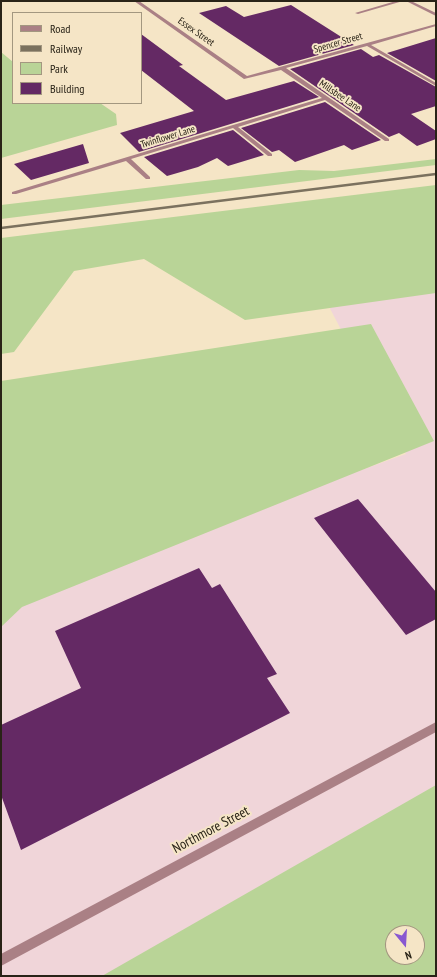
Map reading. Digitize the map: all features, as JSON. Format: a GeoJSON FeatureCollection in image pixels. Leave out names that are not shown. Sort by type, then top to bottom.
{"type":"FeatureCollection","features":[{"type":"Feature","properties":{"kind":"street","name":"Essex Street"},"geometry":{"type":"LineString","coordinates":[[136,1],[246,78]]}},
{"type":"Feature","properties":{"kind":"street"},"geometry":{"type":"LineString","coordinates":[[357,13],[401,1]]}},
{"type":"Feature","properties":{"kind":"street"},"geometry":{"type":"LineString","coordinates":[[408,1],[436,16]]}},
{"type":"Feature","properties":{"kind":"street","name":"Spencer Street"},"geometry":{"type":"LineString","coordinates":[[246,78],[436,25]]}},
{"type":"Feature","properties":{"kind":"street"},"geometry":{"type":"LineString","coordinates":[[367,44],[436,85]]}},
{"type":"Feature","properties":{"kind":"street","name":"Millsbee Lane"},"geometry":{"type":"LineString","coordinates":[[282,68],[387,140]]}},
{"type":"Feature","properties":{"kind":"street","name":"Twinflower Lane"},"geometry":{"type":"LineString","coordinates":[[14,193],[327,98]]}},
{"type":"Feature","properties":{"kind":"street"},"geometry":{"type":"LineString","coordinates":[[234,126],[270,155]]}},
{"type":"Feature","properties":{"kind":"street"},"geometry":{"type":"LineString","coordinates":[[127,159],[148,178]]}},
{"type":"Feature","properties":{"kind":"street","name":"Northmore Street"},"geometry":{"type":"LineString","coordinates":[[1,960],[436,727]]}},
{"type":"Feature","properties":{"kind":"shaded area"},"geometry":{"type":"Polygon","coordinates":[[[436,187],[436,976],[1,976],[1,598],[406,454],[277,207],[436,187]]]}},
{"type":"Feature","properties":{"kind":"green space"},"geometry":{"type":"Polygon","coordinates":[[[1,52],[12,61],[12,104],[101,104],[116,114],[117,125],[1,158],[1,52]]]}},
{"type":"Feature","properties":{"kind":"green space"},"geometry":{"type":"Polygon","coordinates":[[[436,159],[436,165],[1,219],[1,205],[299,170],[334,171],[436,159]]]}},
{"type":"Feature","properties":{"kind":"green space"},"geometry":{"type":"Polygon","coordinates":[[[436,185],[436,293],[245,320],[144,259],[74,271],[14,352],[1,354],[1,238],[436,185]]]}},
{"type":"Feature","properties":{"kind":"green space"},"geometry":{"type":"Polygon","coordinates":[[[371,324],[434,441],[22,607],[1,627],[1,381],[371,324]]]}},
{"type":"Feature","properties":{"kind":"green space"},"geometry":{"type":"Polygon","coordinates":[[[436,785],[436,976],[102,976],[436,785]]]}},
{"type":"Feature","properties":{"kind":"building"},"geometry":{"type":"Polygon","coordinates":[[[291,5],[354,45],[279,66],[199,13],[226,6],[244,17],[291,5]]]}},
{"type":"Feature","properties":{"kind":"building"},"geometry":{"type":"Polygon","coordinates":[[[142,35],[183,65],[179,66],[226,100],[294,81],[319,97],[139,152],[120,133],[194,111],[142,71],[142,35]]]}},
{"type":"Feature","properties":{"kind":"building"},"geometry":{"type":"Polygon","coordinates":[[[436,38],[436,81],[387,53],[436,38]]]}},
{"type":"Feature","properties":{"kind":"building"},"geometry":{"type":"Polygon","coordinates":[[[361,49],[373,57],[379,55],[436,87],[436,106],[411,114],[436,131],[436,139],[417,146],[399,133],[389,137],[290,69],[361,49]]]}},
{"type":"Feature","properties":{"kind":"building"},"geometry":{"type":"Polygon","coordinates":[[[325,102],[381,140],[352,150],[344,145],[295,162],[279,150],[272,152],[241,128],[325,102]]]}},
{"type":"Feature","properties":{"kind":"building"},"geometry":{"type":"Polygon","coordinates":[[[233,130],[264,155],[228,166],[217,158],[198,167],[167,176],[144,157],[233,130]]]}},
{"type":"Feature","properties":{"kind":"building"},"geometry":{"type":"Polygon","coordinates":[[[83,144],[89,163],[31,180],[14,164],[83,144]]]}},
{"type":"Feature","properties":{"kind":"building"},"geometry":{"type":"Polygon","coordinates":[[[358,499],[436,592],[436,619],[406,635],[314,518],[358,499]]]}},
{"type":"Feature","properties":{"kind":"building"},"geometry":{"type":"Polygon","coordinates":[[[199,568],[212,588],[220,584],[277,674],[267,678],[290,713],[21,850],[1,795],[1,725],[81,688],[55,631],[199,568]]]}},
{"type":"Feature","properties":{"kind":"railway"},"geometry":{"type":"LineString","coordinates":[[1,228],[436,174]]}}]}
